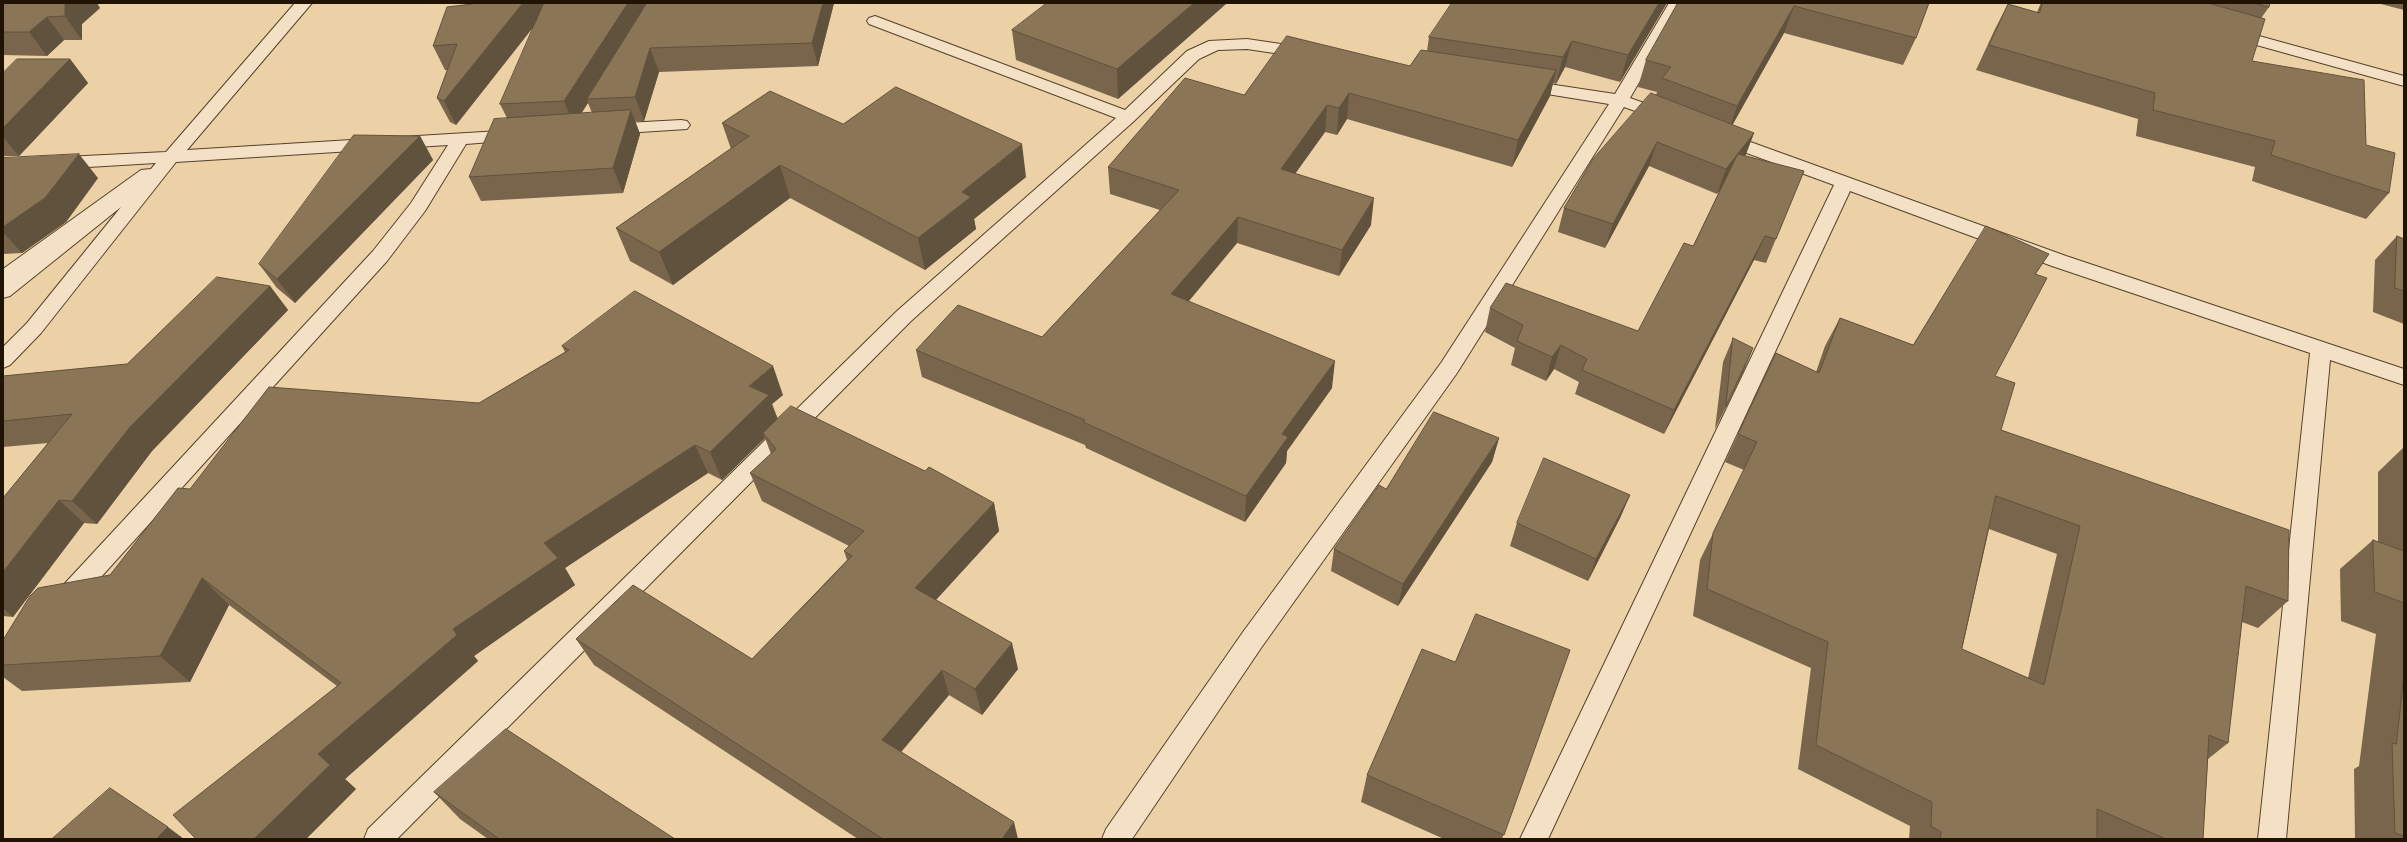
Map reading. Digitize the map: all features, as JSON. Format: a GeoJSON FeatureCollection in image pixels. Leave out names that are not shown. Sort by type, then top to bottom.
{"type":"FeatureCollection","features":[{"type":"Feature","properties":{"kind":"street"},"geometry":{"type":"LineString","coordinates":[[3,360],[34,328],[171,157],[304,3]]}},
{"type":"Feature","properties":{"kind":"street"},"geometry":{"type":"LineString","coordinates":[[1116,839],[1252,640],[1449,368],[1620,100],[1677,3]]}},
{"type":"Feature","properties":{"kind":"street"},"geometry":{"type":"LineString","coordinates":[[875,21],[1128,117]]}},
{"type":"Feature","properties":{"kind":"street"},"geometry":{"type":"LineString","coordinates":[[2214,28],[2404,81]]}},
{"type":"Feature","properties":{"kind":"street"},"geometry":{"type":"LineString","coordinates":[[378,839],[904,316],[1128,117],[1193,55],[1215,45],[1247,44],[1325,56]]}},
{"type":"Feature","properties":{"kind":"street"},"geometry":{"type":"LineString","coordinates":[[1504,82],[1620,100],[1680,122]]}},
{"type":"Feature","properties":{"kind":"street"},"geometry":{"type":"LineString","coordinates":[[588,130],[681,125]]}},
{"type":"Feature","properties":{"kind":"street"},"geometry":{"type":"LineString","coordinates":[[1702,131],[1844,184],[2059,261],[2404,378]]}},
{"type":"Feature","properties":{"kind":"street"},"geometry":{"type":"LineString","coordinates":[[3,166],[533,134]]}},
{"type":"Feature","properties":{"kind":"street"},"geometry":{"type":"LineString","coordinates":[[49,618],[380,256],[418,207],[461,138]]}},
{"type":"Feature","properties":{"kind":"street"},"geometry":{"type":"LineString","coordinates":[[3,270],[171,157]]}},
{"type":"Feature","properties":{"kind":"street"},"geometry":{"type":"LineString","coordinates":[[3,279],[171,157]]}},
{"type":"Feature","properties":{"kind":"street"},"geometry":{"type":"LineString","coordinates":[[3,291],[171,157]]}},
{"type":"Feature","properties":{"kind":"street"},"geometry":{"type":"LineString","coordinates":[[1534,839],[1844,184]]}},
{"type":"Feature","properties":{"kind":"street"},"geometry":{"type":"LineString","coordinates":[[2272,839],[2321,349]]}},
{"type":"Feature","properties":{"kind":"building"},"geometry":{"type":"Polygon","coordinates":[[[3,3],[65,3],[65,16],[47,17],[29,32],[3,32],[3,3]]]}},
{"type":"Feature","properties":{"kind":"building"},"geometry":{"type":"Polygon","coordinates":[[[472,3],[523,3],[444,101],[437,98],[457,44],[433,46],[447,7],[472,3]]]}},
{"type":"Feature","properties":{"kind":"building"},"geometry":{"type":"Polygon","coordinates":[[[544,3],[628,3],[564,101],[500,104],[544,3]]]}},
{"type":"Feature","properties":{"kind":"building"},"geometry":{"type":"Polygon","coordinates":[[[647,3],[823,3],[812,43],[650,48],[635,97],[587,99],[647,3]]]}},
{"type":"Feature","properties":{"kind":"building"},"geometry":{"type":"Polygon","coordinates":[[[1047,3],[1194,3],[1117,69],[1012,30],[1047,3]]]}},
{"type":"Feature","properties":{"kind":"building"},"geometry":{"type":"Polygon","coordinates":[[[1452,3],[1659,3],[1628,55],[1572,41],[1563,57],[1429,37],[1452,3]]]}},
{"type":"Feature","properties":{"kind":"building"},"geometry":{"type":"Polygon","coordinates":[[[1678,3],[1929,3],[1916,38],[1794,6],[1737,106],[1662,78],[1671,67],[1646,60],[1678,3]]]}},
{"type":"Feature","properties":{"kind":"building"},"geometry":{"type":"Polygon","coordinates":[[[2043,3],[2208,3],[2265,19],[2252,61],[2364,80],[2366,145],[2395,153],[2389,193],[2271,155],[2275,141],[2153,110],[2155,93],[1989,45],[2008,4],[2039,13],[2043,3]]]}},
{"type":"Feature","properties":{"kind":"building"},"geometry":{"type":"Polygon","coordinates":[[[2255,3],[2270,3],[2269,7],[2255,3]]]}},
{"type":"Feature","properties":{"kind":"building"},"geometry":{"type":"Polygon","coordinates":[[[1287,36],[1410,66],[1421,50],[1556,70],[1518,140],[1349,93],[1339,108],[1327,105],[1281,169],[1374,198],[1342,250],[1238,217],[1171,294],[1335,361],[1282,434],[1288,437],[1246,496],[1083,422],[1085,420],[916,350],[958,305],[1042,337],[1179,190],[1108,167],[1185,78],[1244,95],[1287,36]]]}},
{"type":"Feature","properties":{"kind":"building"},"geometry":{"type":"Polygon","coordinates":[[[17,59],[70,59],[3,128],[3,73],[17,59]]]}},
{"type":"Feature","properties":{"kind":"building"},"geometry":{"type":"Polygon","coordinates":[[[896,87],[1022,144],[962,192],[971,197],[918,238],[780,165],[659,252],[616,228],[749,136],[722,123],[770,91],[843,124],[896,87]]]}},
{"type":"Feature","properties":{"kind":"building"},"geometry":{"type":"Polygon","coordinates":[[[1651,93],[1754,133],[1726,169],[1657,142],[1613,224],[1564,208],[1593,159],[1651,93]]]}},
{"type":"Feature","properties":{"kind":"building"},"geometry":{"type":"Polygon","coordinates":[[[631,110],[613,168],[469,177],[494,119],[631,110]]]}},
{"type":"Feature","properties":{"kind":"building"},"geometry":{"type":"Polygon","coordinates":[[[354,135],[420,136],[277,279],[259,264],[354,135]]]}},
{"type":"Feature","properties":{"kind":"building"},"geometry":{"type":"Polygon","coordinates":[[[79,154],[45,198],[3,227],[3,158],[79,154]]]}},
{"type":"Feature","properties":{"kind":"building"},"geometry":{"type":"Polygon","coordinates":[[[1738,154],[1804,171],[1776,239],[1765,236],[1674,410],[1582,370],[1587,359],[1561,345],[1552,357],[1517,341],[1523,325],[1490,308],[1506,283],[1638,331],[1684,243],[1693,246],[1738,154]]]}},
{"type":"Feature","properties":{"kind":"building"},"geometry":{"type":"Polygon","coordinates":[[[1986,226],[2049,254],[2035,274],[2047,278],[1995,376],[2015,383],[2001,430],[2289,530],[2288,601],[2246,586],[2228,743],[2209,735],[2203,839],[2166,839],[2097,809],[2097,839],[1940,839],[1941,832],[1931,826],[1932,802],[1816,745],[1828,642],[1707,589],[1713,533],[1757,442],[1738,434],[1776,353],[1819,373],[1840,318],[1913,345],[1986,226]],[[1996,496],[1962,649],[2044,685],[2080,526],[1996,496]]]}},
{"type":"Feature","properties":{"kind":"building"},"geometry":{"type":"Polygon","coordinates":[[[2397,236],[2404,239],[2404,291],[2395,288],[2397,236]]]}},
{"type":"Feature","properties":{"kind":"building"},"geometry":{"type":"Polygon","coordinates":[[[217,277],[270,286],[130,427],[72,501],[59,500],[3,572],[3,498],[72,414],[3,421],[3,376],[127,364],[217,277]]]}},
{"type":"Feature","properties":{"kind":"building"},"geometry":{"type":"Polygon","coordinates":[[[635,291],[773,366],[749,386],[769,395],[710,452],[695,445],[544,543],[558,558],[453,629],[457,635],[318,754],[330,765],[254,839],[196,839],[173,815],[341,683],[202,578],[160,656],[3,665],[3,640],[30,596],[38,588],[110,575],[178,488],[190,489],[269,387],[479,403],[569,350],[562,346],[635,291]]]}},
{"type":"Feature","properties":{"kind":"building"},"geometry":{"type":"Polygon","coordinates":[[[1733,338],[1753,348],[1726,406],[1733,338]]]}},
{"type":"Feature","properties":{"kind":"building"},"geometry":{"type":"Polygon","coordinates":[[[791,406],[925,471],[929,467],[994,503],[915,588],[1012,643],[975,689],[942,670],[882,740],[1014,822],[1002,839],[883,839],[576,639],[633,585],[752,659],[852,556],[844,551],[864,531],[750,473],[776,449],[763,433],[791,406]]]}},
{"type":"Feature","properties":{"kind":"building"},"geometry":{"type":"Polygon","coordinates":[[[1434,412],[1499,438],[1403,584],[1334,549],[1379,485],[1386,489],[1434,412]]]}},
{"type":"Feature","properties":{"kind":"building"},"geometry":{"type":"Polygon","coordinates":[[[1544,458],[1630,495],[1596,559],[1517,523],[1544,458]]]}},
{"type":"Feature","properties":{"kind":"building"},"geometry":{"type":"Polygon","coordinates":[[[2373,540],[2404,551],[2404,603],[2375,592],[2373,540]]]}},
{"type":"Feature","properties":{"kind":"building"},"geometry":{"type":"Polygon","coordinates":[[[1476,614],[1570,650],[1504,835],[1367,775],[1422,649],[1455,662],[1476,614]]]}},
{"type":"Feature","properties":{"kind":"building"},"geometry":{"type":"Polygon","coordinates":[[[2404,675],[2404,836],[2395,833],[2392,743],[2396,744],[2404,675]]]}},
{"type":"Feature","properties":{"kind":"building"},"geometry":{"type":"Polygon","coordinates":[[[506,729],[675,839],[499,839],[434,792],[506,729]]]}},
{"type":"Feature","properties":{"kind":"building"},"geometry":{"type":"Polygon","coordinates":[[[110,788],[168,827],[156,839],[52,839],[110,788]]]}}]}
